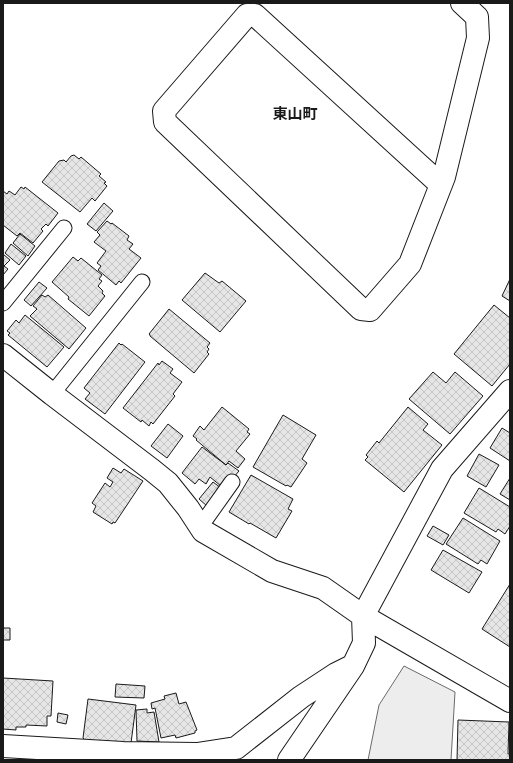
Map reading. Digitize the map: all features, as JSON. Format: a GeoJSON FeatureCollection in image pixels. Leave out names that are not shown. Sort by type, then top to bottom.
{"type":"FeatureCollection","features":[{"type":"Feature","properties":{"kind":"street"},"geometry":{"type":"LineString","coordinates":[[441,185],[255,15],[247,15],[164,111],[165,122],[361,309],[370,310],[410,264],[441,185],[444,177],[478,38],[477,17],[462,3]]}},
{"type":"Feature","properties":{"kind":"street"},"geometry":{"type":"LineString","coordinates":[[3,355],[168,484],[188,508],[203,531],[272,571],[323,588],[363,616],[510,701]]}},
{"type":"Feature","properties":{"kind":"street"},"geometry":{"type":"LineString","coordinates":[[289,760],[353,666],[364,643],[363,616],[442,469],[510,391]]}},
{"type":"Feature","properties":{"kind":"street"},"geometry":{"type":"LineString","coordinates":[[3,746],[123,753],[197,754],[236,748],[301,697],[336,674],[353,666]]}},
{"type":"Feature","properties":{"kind":"lane"},"geometry":{"type":"LineString","coordinates":[[3,303],[64,228]]}},
{"type":"Feature","properties":{"kind":"lane"},"geometry":{"type":"LineString","coordinates":[[52,394],[142,282]]}},
{"type":"Feature","properties":{"kind":"lane"},"geometry":{"type":"LineString","coordinates":[[200,527],[232,482]]}},
{"type":"Feature","properties":{"kind":"shaded area"},"geometry":{"type":"Polygon","coordinates":[[[404,666],[455,692],[451,760],[368,760],[379,705],[404,666]]]}},
{"type":"Feature","properties":{"kind":"building"},"geometry":{"type":"Polygon","coordinates":[[[74,155],[79,159],[81,157],[101,174],[99,176],[106,182],[104,183],[107,186],[95,201],[92,198],[80,212],[42,182],[59,161],[64,160],[66,162],[71,156],[74,155]]]}},
{"type":"Feature","properties":{"kind":"building"},"geometry":{"type":"Polygon","coordinates":[[[21,187],[24,189],[25,187],[58,213],[48,226],[46,224],[41,229],[43,231],[33,243],[20,233],[17,236],[3,225],[3,191],[7,194],[9,191],[15,195],[21,187]]]}},
{"type":"Feature","properties":{"kind":"building"},"geometry":{"type":"Polygon","coordinates":[[[104,203],[113,211],[96,231],[87,224],[104,203]]]}},
{"type":"Feature","properties":{"kind":"building"},"geometry":{"type":"Polygon","coordinates":[[[107,221],[129,236],[127,240],[133,244],[129,249],[141,258],[121,283],[119,281],[116,285],[98,270],[101,266],[97,263],[106,251],[94,242],[100,235],[97,232],[107,221]]]}},
{"type":"Feature","properties":{"kind":"building"},"geometry":{"type":"Polygon","coordinates":[[[20,234],[35,246],[28,256],[13,243],[20,234]]]}},
{"type":"Feature","properties":{"kind":"building"},"geometry":{"type":"Polygon","coordinates":[[[11,244],[26,256],[19,265],[5,253],[11,244]]]}},
{"type":"Feature","properties":{"kind":"building"},"geometry":{"type":"Polygon","coordinates":[[[3,254],[10,260],[4,266],[8,269],[3,275],[3,254]]]}},
{"type":"Feature","properties":{"kind":"building"},"geometry":{"type":"Polygon","coordinates":[[[73,257],[78,261],[81,258],[102,275],[99,279],[102,281],[98,286],[103,291],[102,293],[105,296],[89,316],[68,299],[69,297],[52,282],[73,257]]]}},
{"type":"Feature","properties":{"kind":"building"},"geometry":{"type":"Polygon","coordinates":[[[205,273],[219,283],[222,281],[246,301],[220,332],[182,300],[205,273]]]}},
{"type":"Feature","properties":{"kind":"building"},"geometry":{"type":"Polygon","coordinates":[[[510,279],[510,301],[502,296],[510,279]]]}},
{"type":"Feature","properties":{"kind":"building"},"geometry":{"type":"Polygon","coordinates":[[[39,282],[47,288],[31,306],[24,300],[39,282]]]}},
{"type":"Feature","properties":{"kind":"building"},"geometry":{"type":"Polygon","coordinates":[[[42,295],[45,297],[48,295],[86,328],[69,349],[30,316],[37,309],[33,306],[42,295]]]}},
{"type":"Feature","properties":{"kind":"building"},"geometry":{"type":"Polygon","coordinates":[[[494,305],[510,318],[510,364],[492,386],[454,354],[494,305]]]}},
{"type":"Feature","properties":{"kind":"building"},"geometry":{"type":"Polygon","coordinates":[[[169,309],[210,343],[207,347],[209,349],[207,352],[209,354],[194,373],[149,334],[169,309]]]}},
{"type":"Feature","properties":{"kind":"building"},"geometry":{"type":"Polygon","coordinates":[[[25,315],[64,347],[47,367],[8,335],[10,333],[7,331],[16,320],[19,323],[25,315]]]}},
{"type":"Feature","properties":{"kind":"building"},"geometry":{"type":"Polygon","coordinates":[[[119,343],[145,362],[105,414],[85,399],[90,393],[84,388],[119,343]]]}},
{"type":"Feature","properties":{"kind":"building"},"geometry":{"type":"Polygon","coordinates":[[[162,361],[173,369],[170,373],[182,382],[173,394],[175,396],[153,424],[151,422],[149,426],[142,420],[141,422],[123,408],[158,363],[159,365],[162,361]]]}},
{"type":"Feature","properties":{"kind":"building"},"geometry":{"type":"Polygon","coordinates":[[[433,372],[446,383],[455,372],[483,396],[450,434],[409,399],[433,372]]]}},
{"type":"Feature","properties":{"kind":"building"},"geometry":{"type":"Polygon","coordinates":[[[222,407],[249,429],[247,432],[250,434],[236,451],[245,459],[238,468],[229,461],[226,465],[193,436],[200,426],[204,430],[222,407]]]}},
{"type":"Feature","properties":{"kind":"building"},"geometry":{"type":"Polygon","coordinates":[[[408,407],[428,424],[423,430],[442,445],[404,492],[365,460],[368,457],[366,455],[377,441],[379,443],[408,407]]]}},
{"type":"Feature","properties":{"kind":"building"},"geometry":{"type":"Polygon","coordinates":[[[283,415],[316,435],[302,459],[307,463],[291,487],[286,486],[253,467],[283,415]]]}},
{"type":"Feature","properties":{"kind":"building"},"geometry":{"type":"Polygon","coordinates":[[[168,424],[183,436],[167,458],[151,446],[168,424]]]}},
{"type":"Feature","properties":{"kind":"building"},"geometry":{"type":"Polygon","coordinates":[[[502,428],[510,433],[510,461],[490,448],[502,428]]]}},
{"type":"Feature","properties":{"kind":"building"},"geometry":{"type":"Polygon","coordinates":[[[202,447],[226,465],[228,463],[239,471],[233,478],[221,486],[210,477],[206,484],[199,479],[195,484],[182,473],[202,447]]]}},
{"type":"Feature","properties":{"kind":"building"},"geometry":{"type":"Polygon","coordinates":[[[479,454],[499,465],[486,487],[467,476],[479,454]]]}},
{"type":"Feature","properties":{"kind":"building"},"geometry":{"type":"Polygon","coordinates":[[[113,468],[121,473],[124,469],[143,481],[115,523],[113,522],[112,524],[93,512],[96,506],[92,503],[105,483],[110,487],[113,482],[107,478],[113,468]]]}},
{"type":"Feature","properties":{"kind":"building"},"geometry":{"type":"Polygon","coordinates":[[[251,475],[293,499],[288,509],[292,511],[276,538],[229,512],[251,475]]]}},
{"type":"Feature","properties":{"kind":"building"},"geometry":{"type":"Polygon","coordinates":[[[510,478],[510,500],[500,494],[510,478]]]}},
{"type":"Feature","properties":{"kind":"building"},"geometry":{"type":"Polygon","coordinates":[[[213,482],[221,488],[207,506],[199,499],[213,482]]]}},
{"type":"Feature","properties":{"kind":"building"},"geometry":{"type":"Polygon","coordinates":[[[479,488],[510,507],[510,526],[505,534],[498,529],[496,532],[464,513],[479,488]]]}},
{"type":"Feature","properties":{"kind":"building"},"geometry":{"type":"Polygon","coordinates":[[[463,518],[500,541],[487,564],[481,560],[478,564],[446,544],[463,518]]]}},
{"type":"Feature","properties":{"kind":"building"},"geometry":{"type":"Polygon","coordinates":[[[433,526],[449,535],[443,545],[427,536],[433,526]]]}},
{"type":"Feature","properties":{"kind":"building"},"geometry":{"type":"Polygon","coordinates":[[[443,550],[482,572],[469,593],[431,570],[443,550]]]}},
{"type":"Feature","properties":{"kind":"building"},"geometry":{"type":"Polygon","coordinates":[[[510,584],[510,647],[482,629],[510,584]]]}},
{"type":"Feature","properties":{"kind":"building"},"geometry":{"type":"Polygon","coordinates":[[[3,628],[10,628],[10,640],[3,640],[3,628]]]}},
{"type":"Feature","properties":{"kind":"building"},"geometry":{"type":"Polygon","coordinates":[[[3,678],[53,681],[51,716],[47,716],[47,726],[26,725],[26,727],[16,727],[16,730],[3,729],[3,678]]]}},
{"type":"Feature","properties":{"kind":"building"},"geometry":{"type":"Polygon","coordinates":[[[116,684],[145,686],[144,698],[115,697],[116,684]]]}},
{"type":"Feature","properties":{"kind":"building"},"geometry":{"type":"Polygon","coordinates":[[[176,693],[179,704],[186,702],[197,730],[195,733],[176,738],[175,735],[161,738],[155,708],[152,709],[151,703],[165,699],[164,696],[176,693]]]}},
{"type":"Feature","properties":{"kind":"building"},"geometry":{"type":"Polygon","coordinates":[[[88,699],[136,705],[131,743],[86,741],[83,738],[88,699]]]}},
{"type":"Feature","properties":{"kind":"building"},"geometry":{"type":"Polygon","coordinates":[[[147,709],[147,713],[154,712],[159,742],[137,741],[136,710],[147,709]]]}},
{"type":"Feature","properties":{"kind":"building"},"geometry":{"type":"Polygon","coordinates":[[[58,713],[68,715],[66,724],[57,722],[58,713]]]}},
{"type":"Feature","properties":{"kind":"building"},"geometry":{"type":"Polygon","coordinates":[[[458,720],[509,722],[508,754],[510,754],[510,760],[457,760],[458,720]]]}},
{"type":"Feature","properties":{"kind":"district","name":"東山町"},"geometry":{"type":"Point","coordinates":[295,114]}}]}
